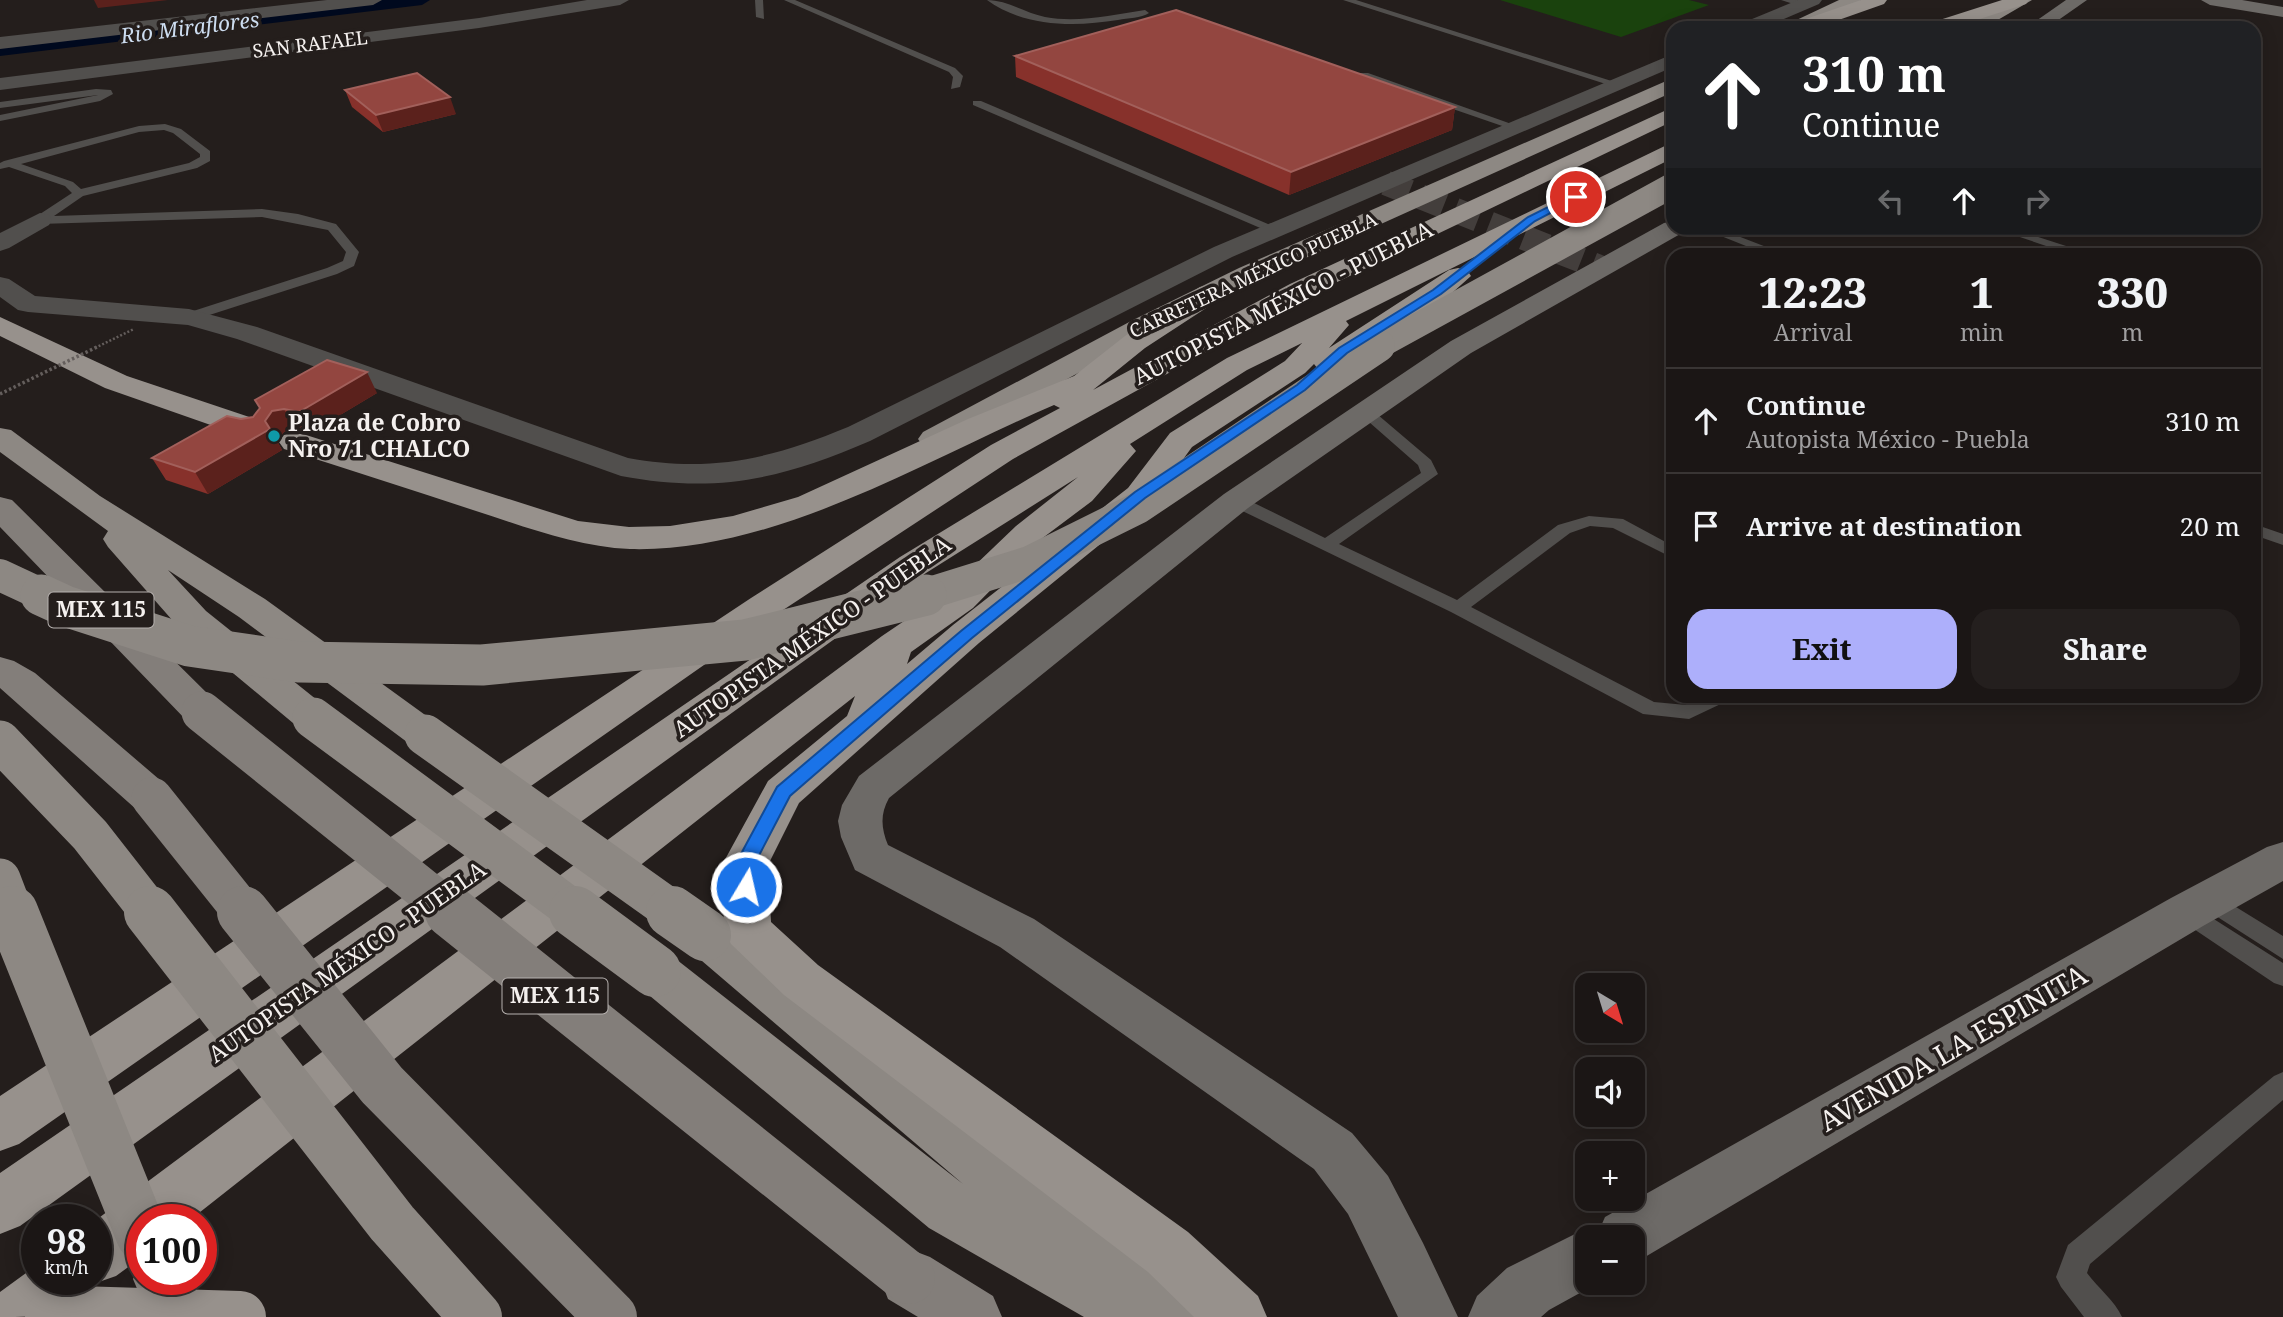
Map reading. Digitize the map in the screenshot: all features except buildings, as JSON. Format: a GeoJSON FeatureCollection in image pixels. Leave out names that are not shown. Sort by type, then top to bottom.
{"type":"FeatureCollection","features":[{"type":"Feature","properties":{"kind":"highway"},"geometry":{"type":"LineString","coordinates":[[1928,21],[1970,0]]}},
{"type":"Feature","properties":{"kind":"highway"},"geometry":{"type":"LineString","coordinates":[[1956,21],[2021,0]]}},
{"type":"Feature","properties":{"kind":"highway"},"geometry":{"type":"LineString","coordinates":[[1983,21],[2021,0]]}},
{"type":"Feature","properties":{"kind":"highway"},"geometry":{"type":"LineString","coordinates":[[1813,21],[1859,2],[1887,3]]}},
{"type":"Feature","properties":{"kind":"highway"},"geometry":{"type":"LineString","coordinates":[[1841,21],[1859,2]]}},
{"type":"Feature","properties":{"kind":"highway"},"geometry":{"type":"LineString","coordinates":[[1860,21],[1887,3]]}},
{"type":"Feature","properties":{"kind":"highway","name":"CARRETERA MÉXICO PUEBLA"},"geometry":{"type":"LineString","coordinates":[[845,488],[1143,326],[1210,293],[1666,88]]}},
{"type":"Feature","properties":{"kind":"highway","name":"AUTOPISTA MÉXICO - PUEBLA"},"geometry":{"type":"LineString","coordinates":[[0,1126],[764,606],[1002,452],[1299,290],[1666,116]]}},
{"type":"Feature","properties":{"kind":"highway","name":"AUTOPISTA MÉXICO - PUEBLA"},"geometry":{"type":"LineString","coordinates":[[0,1206],[913,565],[1237,364],[1666,152]]}},
{"type":"Feature","properties":{"kind":"highway"},"geometry":{"type":"LineString","coordinates":[[0,575],[65,606],[189,646],[299,662],[482,665],[745,640],[893,606],[1029,562],[1138,508],[1379,346],[1666,189]]}},
{"type":"Feature","properties":{"kind":"highway"},"geometry":{"type":"LineString","coordinates":[[1237,1317],[1168,1252],[801,980],[748,930],[745,865],[783,792],[966,634],[1140,495],[1301,388],[1343,350],[1437,292],[1532,219]]}},
{"type":"Feature","properties":{"kind":"highway"},"geometry":{"type":"LineString","coordinates":[[295,442],[574,531],[600,536],[670,537],[702,534],[776,516],[845,488],[979,426],[1299,290]]}},
{"type":"Feature","properties":{"kind":"highway"},"geometry":{"type":"LineString","coordinates":[[1002,452],[1054,413],[1105,362],[1151,329],[1210,293]]}},
{"type":"Feature","properties":{"kind":"highway"},"geometry":{"type":"LineString","coordinates":[[1140,495],[1181,440],[1295,367],[1355,304]]}},
{"type":"Feature","properties":{"kind":"highway"},"geometry":{"type":"LineString","coordinates":[[0,325],[116,382],[253,429]]}},
{"type":"Feature","properties":{"kind":"highway"},"geometry":{"type":"LineString","coordinates":[[164,1204],[895,645],[960,600],[1028,533],[1080,494],[1150,418]]}},
{"type":"Feature","properties":{"kind":"highway"},"geometry":{"type":"LineString","coordinates":[[0,437],[88,503],[252,608],[705,936],[1034,1208],[1189,1317]]}},
{"type":"Feature","properties":{"kind":"highway"},"geometry":{"type":"LineString","coordinates":[[88,503],[192,620],[313,718],[655,971],[949,1208],[1142,1317]]}},
{"type":"Feature","properties":{"kind":"highway"},"geometry":{"type":"LineString","coordinates":[[864,724],[895,645]]}},
{"type":"Feature","properties":{"kind":"highway"},"geometry":{"type":"LineString","coordinates":[[0,741],[90,835],[392,1223],[476,1317]]}},
{"type":"Feature","properties":{"kind":"highway"},"geometry":{"type":"LineString","coordinates":[[0,878],[51,1013],[129,1204]]}},
{"type":"Feature","properties":{"kind":"highway"},"geometry":{"type":"LineString","coordinates":[[0,1105],[62,1084]]}},
{"type":"Feature","properties":{"kind":"highway"},"geometry":{"type":"LineString","coordinates":[[112,1244],[126,1233]]}},
{"type":"Feature","properties":{"kind":"highway"},"geometry":{"type":"LineString","coordinates":[[16,1317],[45,1295]]}},
{"type":"Feature","properties":{"kind":"highway"},"geometry":{"type":"LineString","coordinates":[[169,1295],[179,1317]]}},
{"type":"Feature","properties":{"kind":"highway"},"geometry":{"type":"LineString","coordinates":[[51,1317],[77,1312],[240,1317]]}},
{"type":"Feature","properties":{"kind":"main road"},"geometry":{"type":"LineString","coordinates":[[2046,21],[2078,0]]}},
{"type":"Feature","properties":{"kind":"main road"},"geometry":{"type":"LineString","coordinates":[[2210,0],[2283,12]]}},
{"type":"Feature","properties":{"kind":"main road"},"geometry":{"type":"LineString","coordinates":[[1427,1317],[1404,1263],[1368,1195],[1333,1151],[1017,933],[871,857],[863,841],[861,806],[874,787],[1236,501],[1461,346],[1666,232]]}},
{"type":"Feature","properties":{"kind":"main road","name":"MEX 115"},"geometry":{"type":"LineString","coordinates":[[0,507],[202,712],[909,1278],[972,1317]]}},
{"type":"Feature","properties":{"kind":"main road"},"geometry":{"type":"LineString","coordinates":[[0,670],[21,683],[152,798],[382,1085],[611,1317]]}},
{"type":"Feature","properties":{"kind":"main road","name":"AVENIDA LA ESPINITA"},"geometry":{"type":"LineString","coordinates":[[1645,1225],[2283,860]]}},
{"type":"Feature","properties":{"kind":"main road"},"geometry":{"type":"LineString","coordinates":[[1498,1317],[1528,1289],[1575,1264]]}},
{"type":"Feature","properties":{"kind":"street"},"geometry":{"type":"LineString","coordinates":[[0,43],[373,0]]}},
{"type":"Feature","properties":{"kind":"street","name":"SAN RAFAEL"},"geometry":{"type":"LineString","coordinates":[[0,84],[480,23],[620,0]]}},
{"type":"Feature","properties":{"kind":"street"},"geometry":{"type":"LineString","coordinates":[[1761,21],[1800,1]]}},
{"type":"Feature","properties":{"kind":"street"},"geometry":{"type":"LineString","coordinates":[[0,59],[392,7]]}},
{"type":"Feature","properties":{"kind":"street"},"geometry":{"type":"LineString","coordinates":[[0,285],[27,304],[189,317],[247,333],[621,466],[657,475],[693,476],[768,469],[816,453],[1211,258],[1666,63]]}},
{"type":"Feature","properties":{"kind":"street"},"geometry":{"type":"LineString","coordinates":[[0,217],[40,219]]}},
{"type":"Feature","properties":{"kind":"street"},"geometry":{"type":"LineString","coordinates":[[0,243],[40,219]]}},
{"type":"Feature","properties":{"kind":"street"},"geometry":{"type":"LineString","coordinates":[[27,304],[27,340]]}},
{"type":"Feature","properties":{"kind":"lane"},"geometry":{"type":"LineString","coordinates":[[759,0],[761,17]]}},
{"type":"Feature","properties":{"kind":"lane"},"geometry":{"type":"LineString","coordinates":[[788,0],[952,70],[958,76],[955,87]]}},
{"type":"Feature","properties":{"kind":"lane"},"geometry":{"type":"LineString","coordinates":[[991,0],[1037,18],[1060,21],[1087,21],[1145,13]]}},
{"type":"Feature","properties":{"kind":"lane"},"geometry":{"type":"LineString","coordinates":[[1347,0],[1616,84]]}},
{"type":"Feature","properties":{"kind":"lane"},"geometry":{"type":"LineString","coordinates":[[1357,73],[1515,127]]}},
{"type":"Feature","properties":{"kind":"lane"},"geometry":{"type":"LineString","coordinates":[[0,105],[96,92],[108,94],[100,98],[0,118]]}},
{"type":"Feature","properties":{"kind":"lane"},"geometry":{"type":"LineString","coordinates":[[976,103],[1276,230]]}},
{"type":"Feature","properties":{"kind":"lane"},"geometry":{"type":"LineString","coordinates":[[4,164],[139,129],[165,127],[177,131],[206,153],[206,159],[193,166],[79,193],[40,219]]}},
{"type":"Feature","properties":{"kind":"lane"},"geometry":{"type":"LineString","coordinates":[[4,164],[69,184],[79,193]]}},
{"type":"Feature","properties":{"kind":"lane"},"geometry":{"type":"LineString","coordinates":[[40,219],[262,214],[298,218],[332,227],[353,252],[349,263],[332,271],[189,317]]}},
{"type":"Feature","properties":{"kind":"lane"},"geometry":{"type":"LineString","coordinates":[[1726,235],[1762,248]]}},
{"type":"Feature","properties":{"kind":"lane"},"geometry":{"type":"LineString","coordinates":[[2023,235],[2065,248]]}},
{"type":"Feature","properties":{"kind":"lane"},"geometry":{"type":"LineString","coordinates":[[1326,545],[1430,474],[1425,463],[1366,412]]}},
{"type":"Feature","properties":{"kind":"lane"},"geometry":{"type":"LineString","coordinates":[[1236,501],[1458,608],[1650,709],[1689,712],[1706,703]]}},
{"type":"Feature","properties":{"kind":"lane"},"geometry":{"type":"LineString","coordinates":[[1458,608],[1564,529],[1589,521],[1617,523],[1666,549]]}},
{"type":"Feature","properties":{"kind":"lane"},"geometry":{"type":"LineString","coordinates":[[2261,532],[2283,540]]}},
{"type":"Feature","properties":{"kind":"lane"},"geometry":{"type":"LineString","coordinates":[[2199,906],[2283,949]]}},
{"type":"Feature","properties":{"kind":"lane"},"geometry":{"type":"LineString","coordinates":[[2199,906],[2283,976]]}},
{"type":"Feature","properties":{"kind":"lane"},"geometry":{"type":"LineString","coordinates":[[2107,1317],[2093,1305],[2071,1277],[2078,1255],[2283,1084]]}},
{"type":"Feature","properties":{"kind":"path"},"geometry":{"type":"LineString","coordinates":[[0,394],[134,329]]}},
{"type":"Feature","properties":{"kind":"green space"},"geometry":{"type":"Polygon","coordinates":[[[1500,0],[1689,0],[1709,5],[1621,37],[1500,0]]]}},
{"type":"Feature","properties":{"kind":"waterway","name":"Rio Miraflores"},"geometry":{"type":"LineString","coordinates":[[0,51],[422,0]]}},
{"type":"Feature","properties":{"kind":"tunnel"},"geometry":{"type":"LineString","coordinates":[[1386,183],[1601,268]]}},
{"type":"Feature","properties":{"kind":"place","name":"Plaza de Cobro Nro 71 CHALCO"},"geometry":{"type":"Point","coordinates":[274,436]}},
{"type":"Feature","properties":{"kind":"route"},"geometry":{"type":"LineString","coordinates":[[746,887],[745,865],[783,792],[966,634],[1140,495],[1301,388],[1343,350],[1437,292],[1532,219],[1576,197]]}}]}
